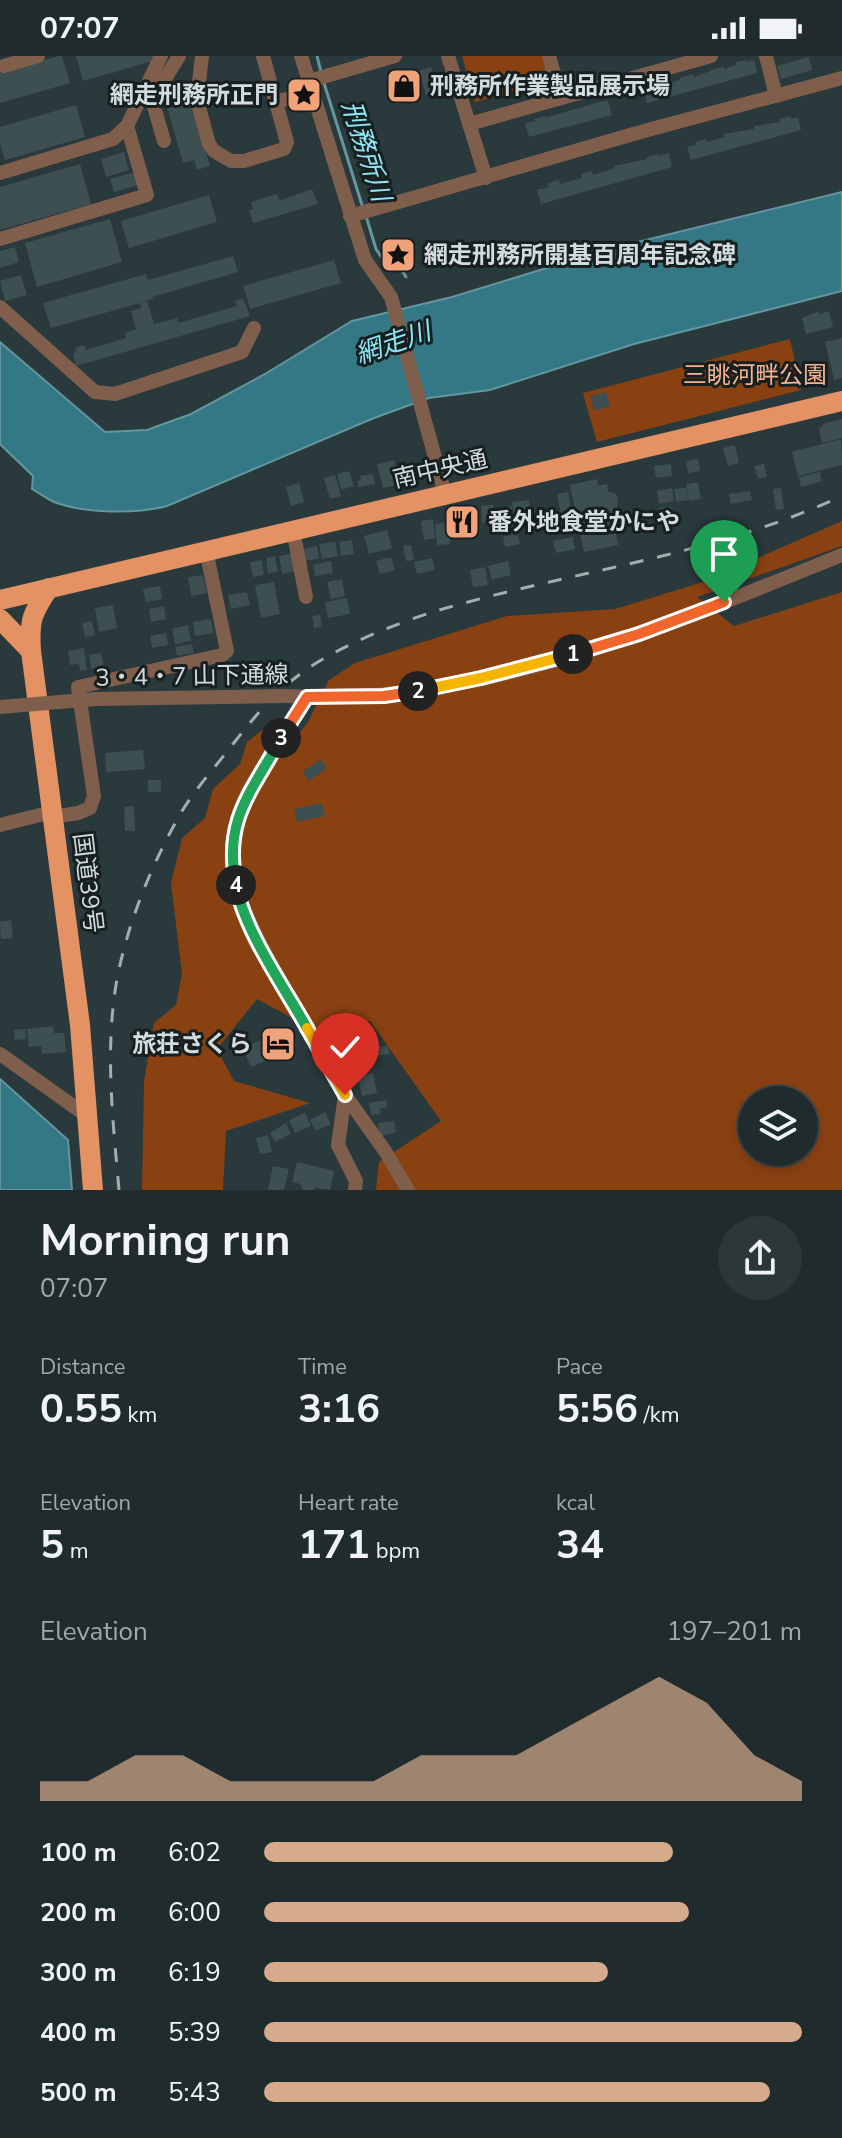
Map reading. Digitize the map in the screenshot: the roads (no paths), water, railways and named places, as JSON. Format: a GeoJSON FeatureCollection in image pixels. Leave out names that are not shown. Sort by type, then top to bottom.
{"type":"FeatureCollection","features":[{"type":"Feature","properties":{"kind":"highway","name":"南中央通"},"geometry":{"type":"LineString","coordinates":[[0,600],[842,401]]}},
{"type":"Feature","properties":{"kind":"highway","name":"国道39号"},"geometry":{"type":"LineString","coordinates":[[49,588],[30,622],[31,651],[78,1010],[93,1190]]}},
{"type":"Feature","properties":{"kind":"highway"},"geometry":{"type":"LineString","coordinates":[[0,619],[31,651]]}},
{"type":"Feature","properties":{"kind":"street"},"geometry":{"type":"LineString","coordinates":[[4,66],[38,56]]}},
{"type":"Feature","properties":{"kind":"street"},"geometry":{"type":"LineString","coordinates":[[0,173],[113,139],[127,126],[161,56]]}},
{"type":"Feature","properties":{"kind":"street"},"geometry":{"type":"LineString","coordinates":[[164,141],[152,100],[179,56]]}},
{"type":"Feature","properties":{"kind":"street"},"geometry":{"type":"LineString","coordinates":[[202,56],[197,100],[209,144],[222,157],[244,161],[284,149],[287,142],[263,56]]}},
{"type":"Feature","properties":{"kind":"street"},"geometry":{"type":"LineString","coordinates":[[301,56],[317,81],[359,213],[365,260],[394,306],[445,494]]}},
{"type":"Feature","properties":{"kind":"street"},"geometry":{"type":"LineString","coordinates":[[276,102],[317,81],[395,56]]}},
{"type":"Feature","properties":{"kind":"street"},"geometry":{"type":"LineString","coordinates":[[448,56],[486,178]]}},
{"type":"Feature","properties":{"kind":"street"},"geometry":{"type":"LineString","coordinates":[[549,56],[561,98]]}},
{"type":"Feature","properties":{"kind":"street"},"geometry":{"type":"LineString","coordinates":[[469,124],[561,98],[668,62],[711,56]]}},
{"type":"Feature","properties":{"kind":"street"},"geometry":{"type":"LineString","coordinates":[[766,56],[776,96]]}},
{"type":"Feature","properties":{"kind":"street"},"geometry":{"type":"LineString","coordinates":[[359,213],[842,78]]}},
{"type":"Feature","properties":{"kind":"street"},"geometry":{"type":"LineString","coordinates":[[0,239],[147,195],[127,126]]}},
{"type":"Feature","properties":{"kind":"street"},"geometry":{"type":"LineString","coordinates":[[0,307],[95,392],[115,394],[242,352],[254,328]]}},
{"type":"Feature","properties":{"kind":"street"},"geometry":{"type":"LineString","coordinates":[[293,530],[306,597]]}},
{"type":"Feature","properties":{"kind":"street"},"geometry":{"type":"LineString","coordinates":[[0,825],[53,814],[78,813],[90,808],[94,796],[78,687],[226,654],[228,642],[206,550]]}},
{"type":"Feature","properties":{"kind":"street","name":"3・4・7 山下通線"},"geometry":{"type":"LineString","coordinates":[[0,707],[95,699],[384,696],[466,681],[639,634],[842,555]]}},
{"type":"Feature","properties":{"kind":"street"},"geometry":{"type":"LineString","coordinates":[[307,697],[249,789],[239,813],[234,836],[234,878],[239,899],[263,950],[345,1095],[408,1190]]}},
{"type":"Feature","properties":{"kind":"street"},"geometry":{"type":"LineString","coordinates":[[0,1054],[87,1116]]}},
{"type":"Feature","properties":{"kind":"street"},"geometry":{"type":"LineString","coordinates":[[345,1095],[338,1145],[356,1181],[355,1190]]}},
{"type":"Feature","properties":{"kind":"water","name":"網走川"},"geometry":{"type":"Polygon","coordinates":[[[842,192],[842,291],[634,344],[490,390],[429,398],[374,418],[167,506],[111,512],[54,502],[32,489],[33,476],[0,444],[0,342],[105,432],[147,430],[191,414],[352,321],[452,297],[609,249],[842,192]]]}},
{"type":"Feature","properties":{"kind":"water"},"geometry":{"type":"Polygon","coordinates":[[[0,1079],[68,1140],[72,1190],[0,1190],[0,1079]]]}},
{"type":"Feature","properties":{"kind":"waterway","name":"刑務所川"},"geometry":{"type":"LineString","coordinates":[[317,56],[321,72]]}},
{"type":"Feature","properties":{"kind":"waterway","name":"刑務所川"},"geometry":{"type":"LineString","coordinates":[[324,83],[362,205]]}},
{"type":"Feature","properties":{"kind":"waterway","name":"刑務所川"},"geometry":{"type":"LineString","coordinates":[[366,216],[376,249],[382,258]]}},
{"type":"Feature","properties":{"kind":"waterway","name":"刑務所川"},"geometry":{"type":"LineString","coordinates":[[403,272],[406,277]]}},
{"type":"Feature","properties":{"kind":"railway"},"geometry":{"type":"LineString","coordinates":[[119,1190],[111,1088],[111,1036],[120,963],[133,918],[160,852],[182,811],[247,726],[278,693],[325,658],[419,616],[743,534],[842,496]]}},
{"type":"Feature","properties":{"kind":"place","name":"刑務所作業製品展示場"},"geometry":{"type":"Point","coordinates":[404,86]}},
{"type":"Feature","properties":{"kind":"place","name":"網走刑務所正門"},"geometry":{"type":"Point","coordinates":[304,95]}},
{"type":"Feature","properties":{"kind":"place","name":"網走刑務所開基百周年記念碑"},"geometry":{"type":"Point","coordinates":[398,255]}},
{"type":"Feature","properties":{"kind":"place","name":"番外地食堂かにや"},"geometry":{"type":"Point","coordinates":[462,522]}},
{"type":"Feature","properties":{"kind":"place","name":"旅荘さくら"},"geometry":{"type":"Point","coordinates":[278,1044]}},
{"type":"Feature","properties":{"kind":"park label","name":"三眺河畔公園"},"geometry":{"type":"Point","coordinates":[755,375]}}]}
